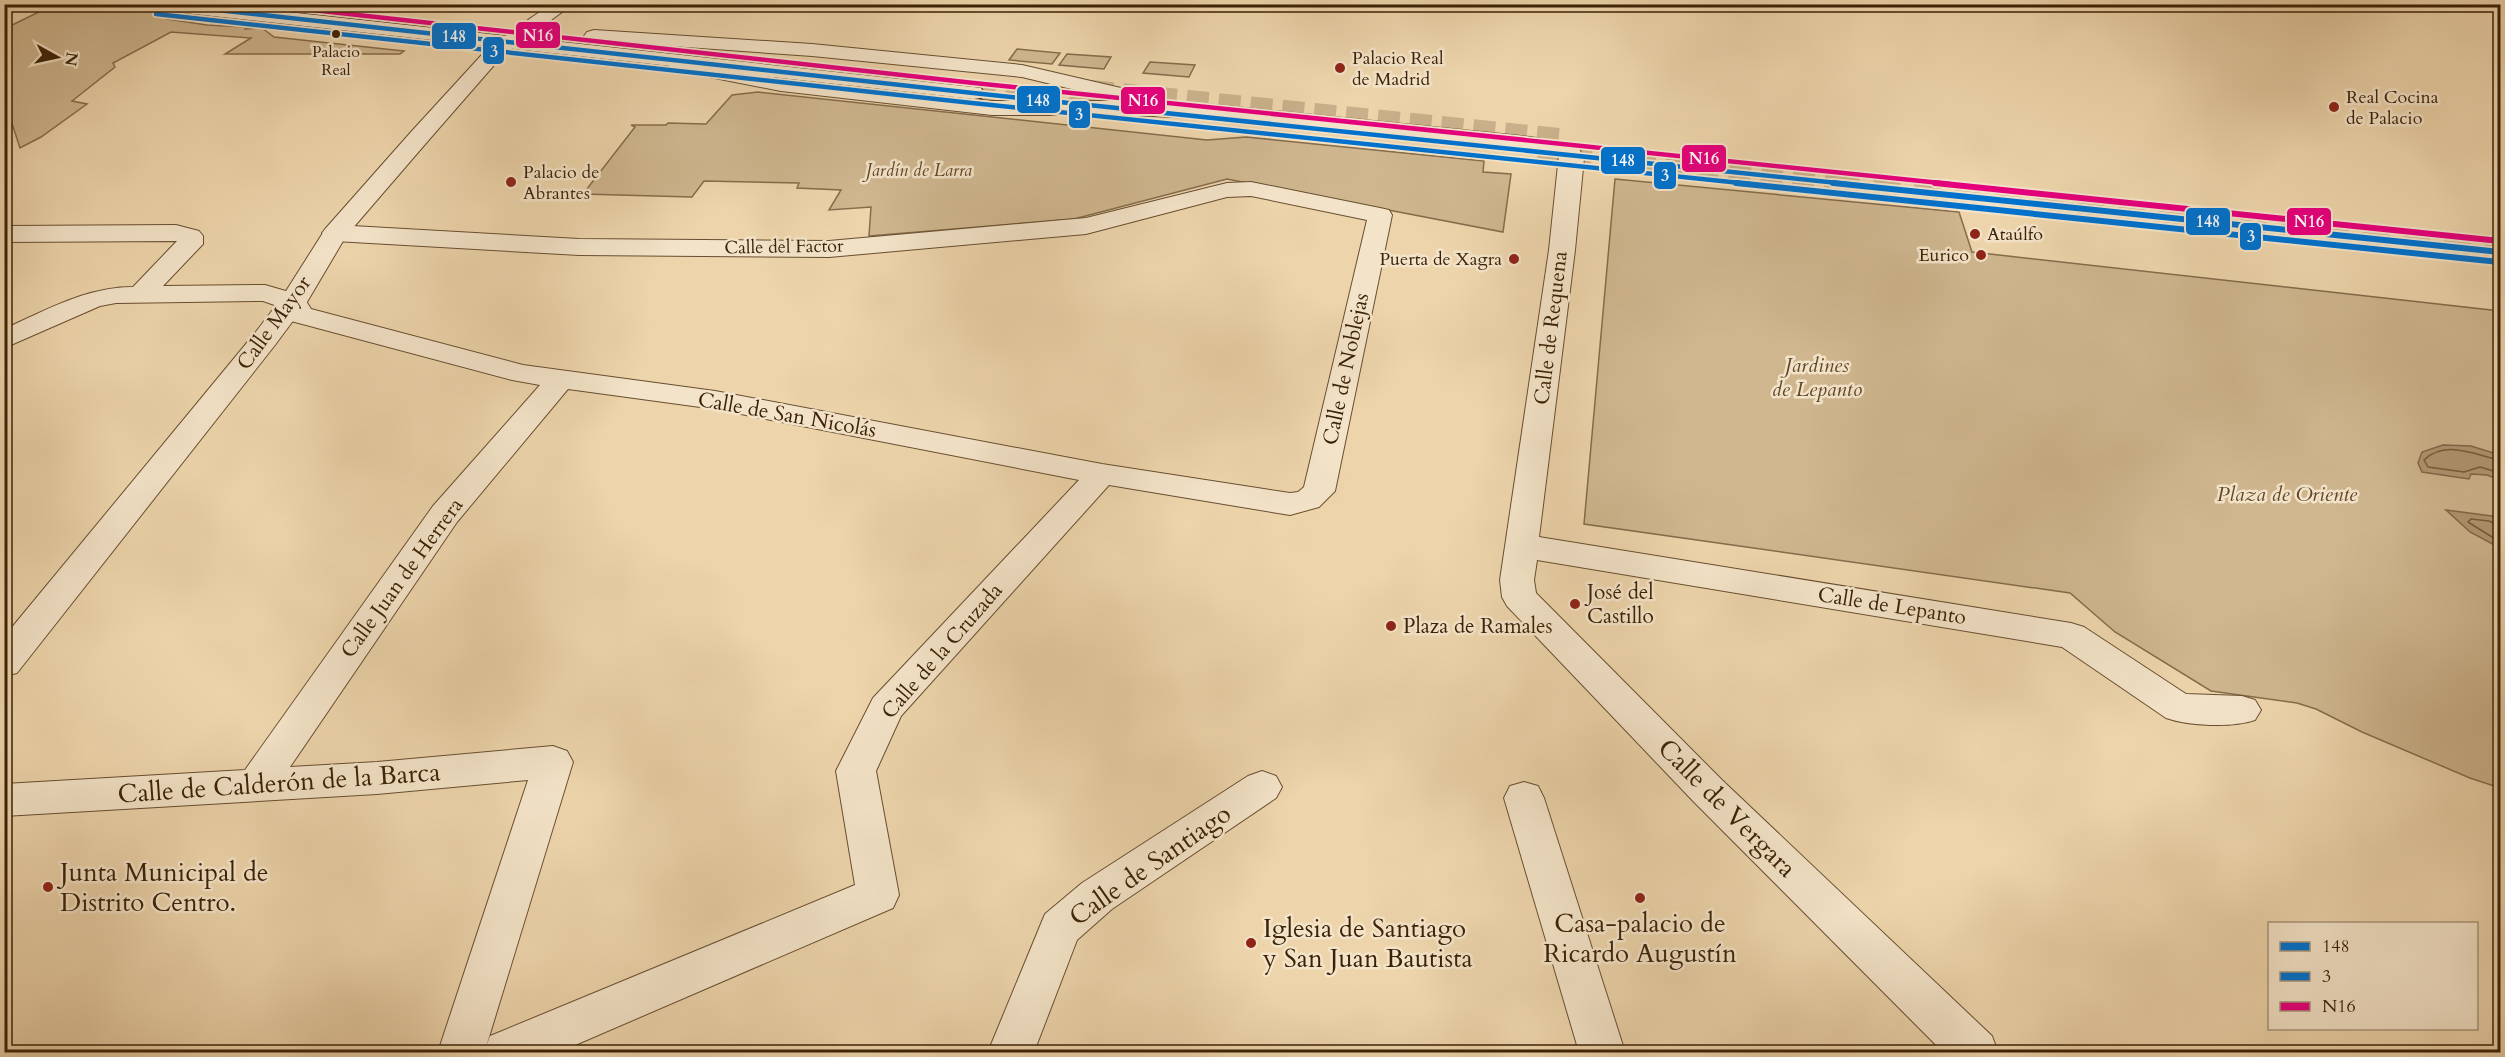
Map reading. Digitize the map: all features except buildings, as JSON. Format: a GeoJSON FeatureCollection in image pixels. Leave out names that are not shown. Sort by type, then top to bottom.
{"type":"FeatureCollection","features":[{"type":"Feature","properties":{"kind":"street"},"geometry":{"type":"LineString","coordinates":[[4,9],[14,4]]}},
{"type":"Feature","properties":{"kind":"street"},"geometry":{"type":"LineString","coordinates":[[157,4],[286,9],[518,37],[570,49],[714,70],[781,84],[992,108],[1131,108],[1216,112]]}},
{"type":"Feature","properties":{"kind":"street","name":"Calle Mayor"},"geometry":{"type":"LineString","coordinates":[[4,663],[293,302],[335,233],[490,58],[564,4]]}},
{"type":"Feature","properties":{"kind":"street"},"geometry":{"type":"LineString","coordinates":[[518,37],[594,36],[812,50],[1022,71],[1137,98],[1216,112]]}},
{"type":"Feature","properties":{"kind":"street"},"geometry":{"type":"LineString","coordinates":[[570,49],[979,86],[594,36]]}},
{"type":"Feature","properties":{"kind":"street","name":"Calle de Requena"},"geometry":{"type":"LineString","coordinates":[[1216,112],[1530,144],[1565,149],[1571,153],[1522,546]]}},
{"type":"Feature","properties":{"kind":"street","name":"Calle del Factor"},"geometry":{"type":"LineString","coordinates":[[335,233],[579,247],[829,249],[1086,226],[1227,190],[1251,189],[1380,215]]}},
{"type":"Feature","properties":{"kind":"street","name":"Calle de Noblejas"},"geometry":{"type":"LineString","coordinates":[[1290,504],[1308,500],[1319,491],[1380,215]]}},
{"type":"Feature","properties":{"kind":"street"},"geometry":{"type":"LineString","coordinates":[[4,234],[176,233],[190,236],[190,244],[141,294]]}},
{"type":"Feature","properties":{"kind":"street","name":"Calle de San Nicolás"},"geometry":{"type":"LineString","coordinates":[[4,340],[93,299],[141,294],[265,293],[293,302],[301,315],[522,374],[715,400],[1102,474],[1290,504]]}},
{"type":"Feature","properties":{"kind":"street","name":"Calle Juan de Herrera"},"geometry":{"type":"LineString","coordinates":[[256,785],[445,514],[560,380]]}},
{"type":"Feature","properties":{"kind":"street","name":"Calle de la Cruzada"},"geometry":{"type":"LineString","coordinates":[[507,1053],[878,896],[856,771],[886,708],[1102,474]]}},
{"type":"Feature","properties":{"kind":"street","name":"Calle de Lepanto"},"geometry":{"type":"LineString","coordinates":[[1522,546],[2071,636],[2179,708],[2242,710]]}},
{"type":"Feature","properties":{"kind":"street","name":"Calle de Vergara"},"geometry":{"type":"LineString","coordinates":[[1522,546],[1517,580],[1519,597],[1708,791],[1975,1053]]}},
{"type":"Feature","properties":{"kind":"street","name":"Calle de Calderón de la Barca"},"geometry":{"type":"LineString","coordinates":[[4,800],[377,778],[553,762],[461,1053]]}},
{"type":"Feature","properties":{"kind":"street","name":"Calle de Santiago"},"geometry":{"type":"LineString","coordinates":[[1011,1053],[1060,928],[1097,896],[1262,787]]}},
{"type":"Feature","properties":{"kind":"street"},"geometry":{"type":"LineString","coordinates":[[1524,798],[1602,1053]]}},
{"type":"Feature","properties":{"kind":"green space"},"geometry":{"type":"Polygon","coordinates":[[[53,5],[196,5],[168,19],[207,25],[246,27],[245,29],[262,28],[274,37],[404,51],[400,54],[225,54],[251,38],[171,32],[113,63],[115,67],[72,101],[87,104],[41,137],[20,148],[5,102],[4,29],[53,5]]]}},
{"type":"Feature","properties":{"kind":"green space"},"geometry":{"type":"Polygon","coordinates":[[[1017,49],[1060,53],[1052,64],[1009,60],[1017,49]]]}},
{"type":"Feature","properties":{"kind":"green space"},"geometry":{"type":"Polygon","coordinates":[[[1067,54],[1111,57],[1104,69],[1059,65],[1067,54]]]}},
{"type":"Feature","properties":{"kind":"green space"},"geometry":{"type":"Polygon","coordinates":[[[1150,62],[1195,65],[1189,77],[1143,73],[1150,62]]]}},
{"type":"Feature","properties":{"kind":"green space","name":"Jardín de Larra"},"geometry":{"type":"Polygon","coordinates":[[[758,92],[1207,140],[1246,137],[1484,161],[1483,172],[1511,174],[1503,232],[1227,179],[1074,219],[869,236],[871,207],[829,210],[841,190],[797,188],[799,183],[704,181],[692,197],[583,194],[635,127],[631,125],[706,124],[732,95],[758,92]]]}},
{"type":"Feature","properties":{"kind":"green space","name":"Plaza de Oriente"},"geometry":{"type":"Polygon","coordinates":[[[1615,179],[1959,212],[1972,252],[2500,311],[2500,788],[2470,778],[2362,732],[2316,709],[2297,703],[2211,691],[2115,632],[2070,593],[1584,524],[1615,179]]]}},
{"type":"Feature","properties":{"kind":"water"},"geometry":{"type":"Polygon","coordinates":[[[2443,445],[2471,446],[2500,455],[2500,480],[2487,475],[2471,474],[2469,479],[2422,472],[2418,463],[2422,452],[2443,445]]]}},
{"type":"Feature","properties":{"kind":"water"},"geometry":{"type":"Polygon","coordinates":[[[2446,510],[2492,516],[2500,521],[2500,548],[2470,532],[2446,510]]]}},
{"type":"Feature","properties":{"kind":"tunnel"},"geometry":{"type":"LineString","coordinates":[[1091,91],[1568,140]]}},
{"type":"Feature","properties":{"kind":"tunnel"},"geometry":{"type":"LineString","coordinates":[[973,93],[1093,106]]}},
{"type":"Feature","properties":{"kind":"tunnel"},"geometry":{"type":"LineString","coordinates":[[1538,152],[1846,184]]}},
{"type":"Feature","properties":{"kind":"tunnel"},"geometry":{"type":"LineString","coordinates":[[1832,183],[2500,252]]}},
{"type":"Feature","properties":{"kind":"transit line","name":"148"},"geometry":{"type":"LineString","coordinates":[[162,4],[973,93],[2500,252]]}},
{"type":"Feature","properties":{"kind":"transit line","name":"N16"},"geometry":{"type":"LineString","coordinates":[[258,4],[974,83],[2500,241]]}},
{"type":"Feature","properties":{"kind":"transit line","name":"3"},"geometry":{"type":"LineString","coordinates":[[156,14],[972,103],[2499,262]]}},
{"type":"Feature","properties":{"kind":"place","name":"Palacio Real"},"geometry":{"type":"Point","coordinates":[336,34]}},
{"type":"Feature","properties":{"kind":"place","name":"Palacio Real de Madrid"},"geometry":{"type":"Point","coordinates":[1340,68]}},
{"type":"Feature","properties":{"kind":"place","name":"Real Cocina de Palacio"},"geometry":{"type":"Point","coordinates":[2334,107]}},
{"type":"Feature","properties":{"kind":"place","name":"Palacio de Abrantes"},"geometry":{"type":"Point","coordinates":[511,182]}},
{"type":"Feature","properties":{"kind":"place","name":"Ataúlfo"},"geometry":{"type":"Point","coordinates":[1975,234]}},
{"type":"Feature","properties":{"kind":"place","name":"Eurico"},"geometry":{"type":"Point","coordinates":[1981,255]}},
{"type":"Feature","properties":{"kind":"place","name":"Puerta de Xagra"},"geometry":{"type":"Point","coordinates":[1514,259]}},
{"type":"Feature","properties":{"kind":"place","name":"José del Castillo"},"geometry":{"type":"Point","coordinates":[1575,604]}},
{"type":"Feature","properties":{"kind":"place","name":"Plaza de Ramales"},"geometry":{"type":"Point","coordinates":[1391,626]}},
{"type":"Feature","properties":{"kind":"place","name":"Junta Municipal de Distrito Centro."},"geometry":{"type":"Point","coordinates":[48,887]}},
{"type":"Feature","properties":{"kind":"place","name":"Casa-palacio de Ricardo Augustín"},"geometry":{"type":"Point","coordinates":[1640,898]}},
{"type":"Feature","properties":{"kind":"place","name":"Iglesia de Santiago y San Juan Bautista"},"geometry":{"type":"Point","coordinates":[1251,943]}},
{"type":"Feature","properties":{"kind":"park label","name":"Jardines de Lepanto"},"geometry":{"type":"Point","coordinates":[1817,377]}}]}
